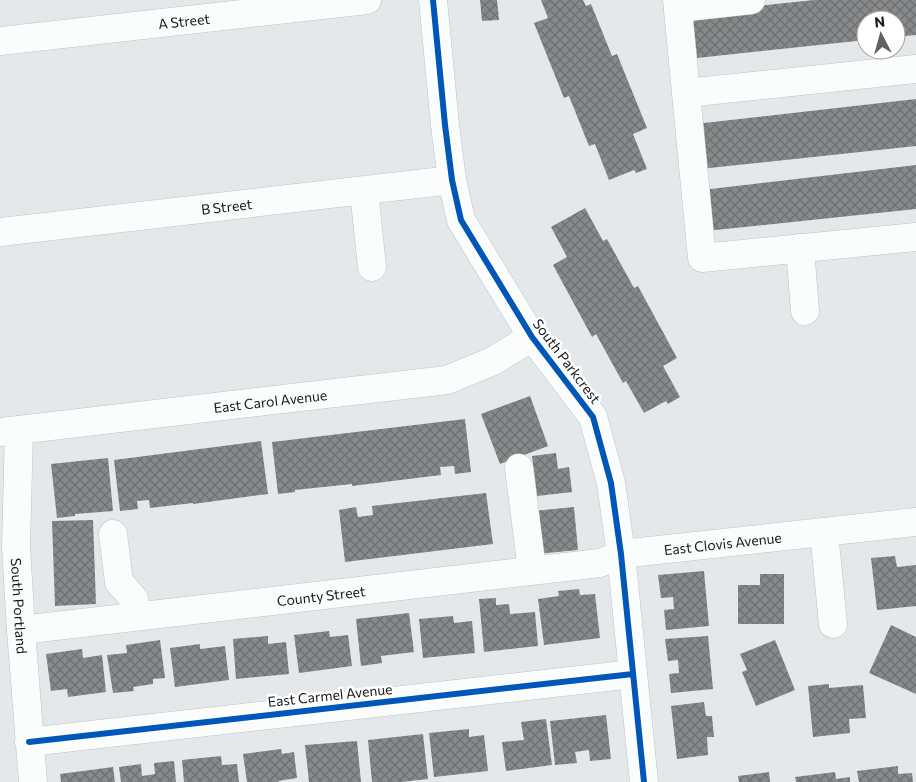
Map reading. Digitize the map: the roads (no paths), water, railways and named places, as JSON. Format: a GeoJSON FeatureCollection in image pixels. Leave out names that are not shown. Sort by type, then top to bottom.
{"type":"FeatureCollection","features":[{"type":"Feature","properties":{"kind":"street","name":"A Street"},"geometry":{"type":"LineString","coordinates":[[0,41],[367,0]]}},
{"type":"Feature","properties":{"kind":"street","name":"South Parkcrest"},"geometry":{"type":"LineString","coordinates":[[433,0],[452,180],[461,220],[532,337],[593,417],[611,483],[621,554],[644,782]]}},
{"type":"Feature","properties":{"kind":"street"},"geometry":{"type":"LineString","coordinates":[[751,0],[677,4],[702,258],[916,237]]}},
{"type":"Feature","properties":{"kind":"street"},"geometry":{"type":"LineString","coordinates":[[686,93],[916,69]]}},
{"type":"Feature","properties":{"kind":"street","name":"B Street"},"geometry":{"type":"LineString","coordinates":[[0,232],[452,180]]}},
{"type":"Feature","properties":{"kind":"street"},"geometry":{"type":"LineString","coordinates":[[364,191],[372,266]]}},
{"type":"Feature","properties":{"kind":"street"},"geometry":{"type":"LineString","coordinates":[[800,248],[805,311]]}},
{"type":"Feature","properties":{"kind":"street","name":"East Carol Avenue"},"geometry":{"type":"LineString","coordinates":[[10,431],[447,380],[493,361],[532,337]]}},
{"type":"Feature","properties":{"kind":"street","name":"South Portland"},"geometry":{"type":"LineString","coordinates":[[10,431],[21,630],[33,782]]}},
{"type":"Feature","properties":{"kind":"street"},"geometry":{"type":"LineString","coordinates":[[519,468],[532,570]]}},
{"type":"Feature","properties":{"kind":"street","name":"East Clovis Avenue"},"geometry":{"type":"LineString","coordinates":[[621,554],[916,522]]}},
{"type":"Feature","properties":{"kind":"street"},"geometry":{"type":"LineString","coordinates":[[824,532],[833,624]]}},
{"type":"Feature","properties":{"kind":"street"},"geometry":{"type":"LineString","coordinates":[[113,534],[119,582],[134,599],[138,615]]}},
{"type":"Feature","properties":{"kind":"street","name":"County Street"},"geometry":{"type":"LineString","coordinates":[[21,630],[600,563],[621,554]]}},
{"type":"Feature","properties":{"kind":"street","name":"East Carmel Avenue"},"geometry":{"type":"LineString","coordinates":[[29,742],[634,674]]}}]}
